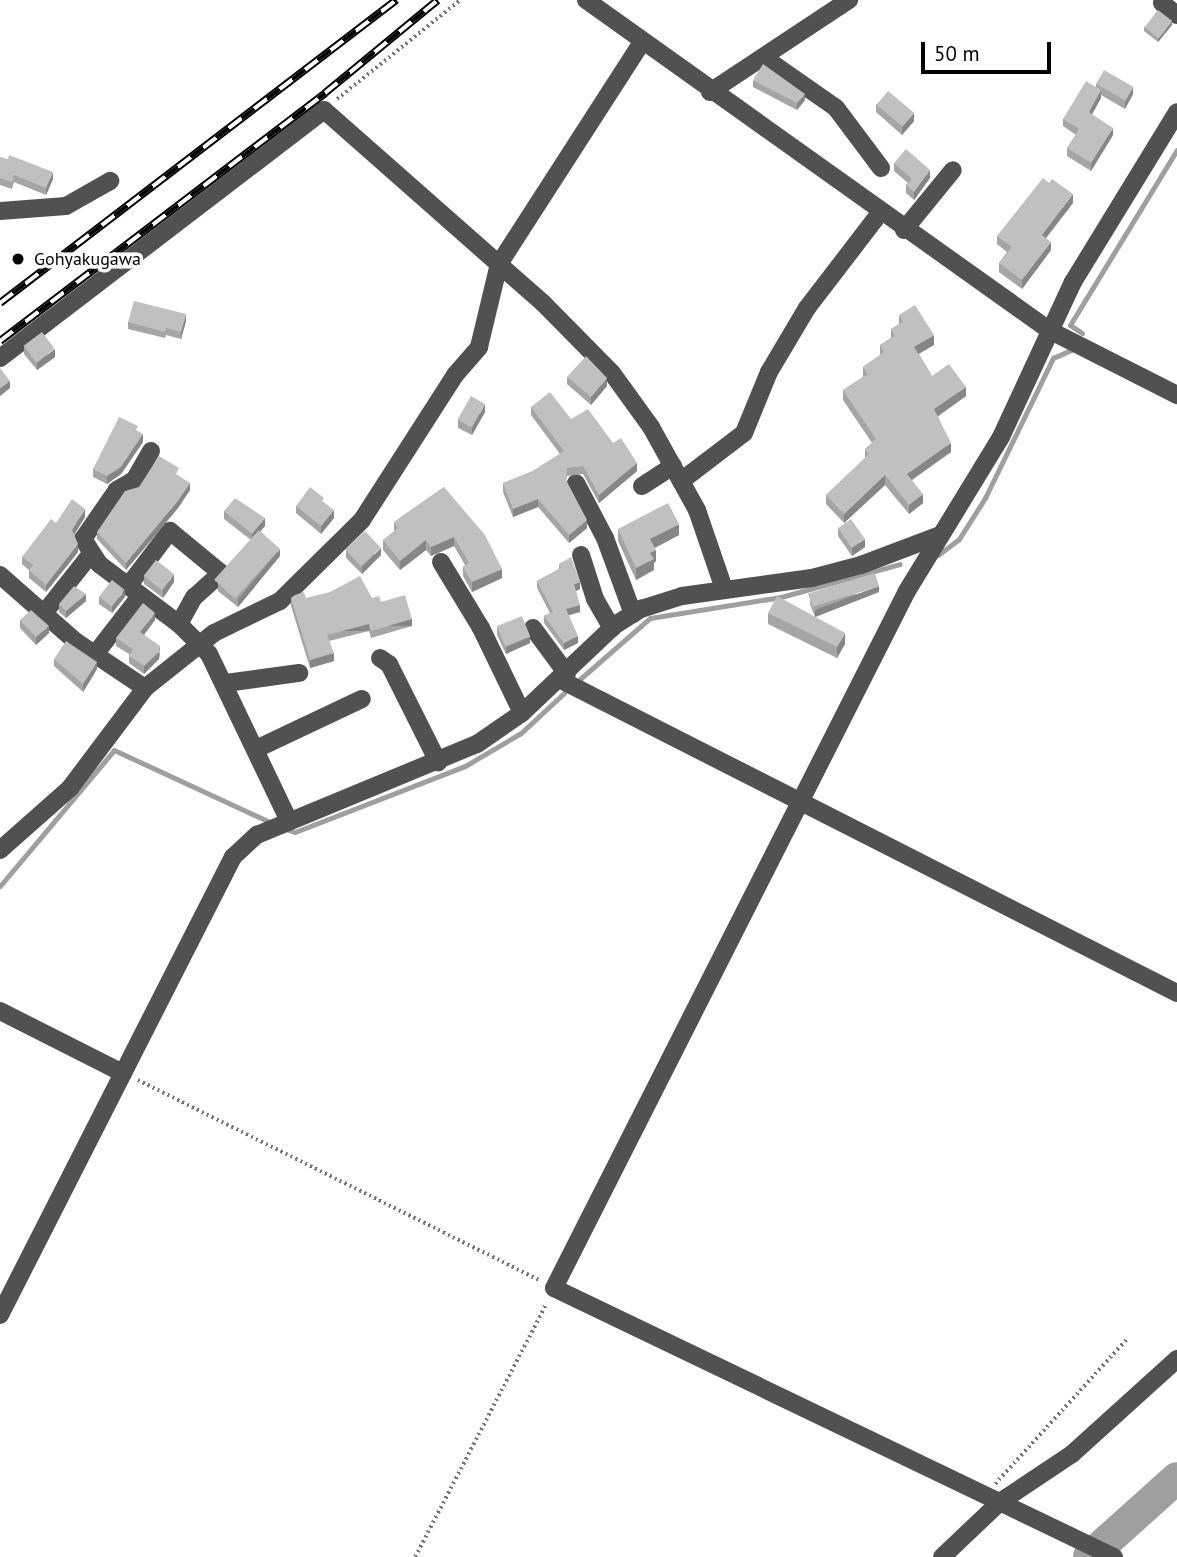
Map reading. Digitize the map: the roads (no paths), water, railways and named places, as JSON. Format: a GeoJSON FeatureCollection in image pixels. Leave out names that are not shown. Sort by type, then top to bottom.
{"type":"FeatureCollection","features":[{"type":"Feature","properties":{"kind":"street"},"geometry":{"type":"LineString","coordinates":[[586,0],[710,92],[1049,330],[1177,395]]}},
{"type":"Feature","properties":{"kind":"street"},"geometry":{"type":"LineString","coordinates":[[710,92],[849,0]]}},
{"type":"Feature","properties":{"kind":"street"},"geometry":{"type":"LineString","coordinates":[[1163,3],[1177,15]]}},
{"type":"Feature","properties":{"kind":"street"},"geometry":{"type":"LineString","coordinates":[[0,850],[70,788],[145,688],[214,633],[270,610],[362,520],[455,375],[479,347],[499,264],[642,42]]}},
{"type":"Feature","properties":{"kind":"street"},"geometry":{"type":"LineString","coordinates":[[763,57],[836,108],[881,168]]}},
{"type":"Feature","properties":{"kind":"street"},"geometry":{"type":"LineString","coordinates":[[0,358],[324,110],[499,264],[612,373],[677,474],[702,523],[724,589]]}},
{"type":"Feature","properties":{"kind":"street"},"geometry":{"type":"LineString","coordinates":[[1114,1557],[554,1288],[799,800],[940,535],[1001,437],[1073,282],[1177,112]]}},
{"type":"Feature","properties":{"kind":"street"},"geometry":{"type":"LineString","coordinates":[[904,230],[953,170]]}},
{"type":"Feature","properties":{"kind":"street"},"geometry":{"type":"LineString","coordinates":[[1,212],[66,206],[110,181]]}},
{"type":"Feature","properties":{"kind":"street"},"geometry":{"type":"LineString","coordinates":[[642,486],[677,474],[744,433],[769,372],[807,308],[880,213]]}},
{"type":"Feature","properties":{"kind":"street"},"geometry":{"type":"LineString","coordinates":[[151,451],[134,480],[117,490],[83,539],[90,555],[179,624],[200,644],[226,683],[286,822]]}},
{"type":"Feature","properties":{"kind":"street"},"geometry":{"type":"LineString","coordinates":[[576,482],[605,538],[633,614]]}},
{"type":"Feature","properties":{"kind":"street"},"geometry":{"type":"LineString","coordinates":[[96,653],[170,531],[221,573],[194,597],[179,624]]}},
{"type":"Feature","properties":{"kind":"street"},"geometry":{"type":"LineString","coordinates":[[0,1315],[233,857],[257,835],[477,744],[522,713],[564,677],[612,628],[661,600],[811,578],[861,565],[940,535]]}},
{"type":"Feature","properties":{"kind":"street"},"geometry":{"type":"LineString","coordinates":[[45,612],[90,555]]}},
{"type":"Feature","properties":{"kind":"street"},"geometry":{"type":"LineString","coordinates":[[581,555],[595,599],[612,628]]}},
{"type":"Feature","properties":{"kind":"street"},"geometry":{"type":"LineString","coordinates":[[441,562],[481,628],[522,713]]}},
{"type":"Feature","properties":{"kind":"street"},"geometry":{"type":"LineString","coordinates":[[0,575],[96,653],[145,688]]}},
{"type":"Feature","properties":{"kind":"street"},"geometry":{"type":"LineString","coordinates":[[533,628],[564,677],[1177,993]]}},
{"type":"Feature","properties":{"kind":"street"},"geometry":{"type":"LineString","coordinates":[[380,658],[388,664],[438,762]]}},
{"type":"Feature","properties":{"kind":"street"},"geometry":{"type":"LineString","coordinates":[[226,683],[299,673]]}},
{"type":"Feature","properties":{"kind":"street"},"geometry":{"type":"LineString","coordinates":[[256,749],[362,699]]}},
{"type":"Feature","properties":{"kind":"street"},"geometry":{"type":"LineString","coordinates":[[0,1011],[123,1073]]}},
{"type":"Feature","properties":{"kind":"street"},"geometry":{"type":"LineString","coordinates":[[942,1557],[999,1502],[1072,1454],[1177,1359]]}},
{"type":"Feature","properties":{"kind":"waterway"},"geometry":{"type":"LineString","coordinates":[[1082,333],[1070,325],[1177,150]]}},
{"type":"Feature","properties":{"kind":"waterway"},"geometry":{"type":"LineString","coordinates":[[938,555],[959,539],[985,498],[1053,358],[1071,350]]}},
{"type":"Feature","properties":{"kind":"waterway"},"geometry":{"type":"LineString","coordinates":[[580,679],[650,618],[781,597],[900,564]]}},
{"type":"Feature","properties":{"kind":"waterway"},"geometry":{"type":"LineString","coordinates":[[286,829],[295,832],[465,766],[521,733],[564,693]]}},
{"type":"Feature","properties":{"kind":"waterway"},"geometry":{"type":"LineString","coordinates":[[0,886],[114,750],[274,824]]}},
{"type":"Feature","properties":{"kind":"waterway"},"geometry":{"type":"LineString","coordinates":[[1089,1557],[1177,1478]]}},
{"type":"Feature","properties":{"kind":"railway"},"geometry":{"type":"LineString","coordinates":[[0,303],[396,0]]}},
{"type":"Feature","properties":{"kind":"railway"},"geometry":{"type":"LineString","coordinates":[[0,341],[325,93],[438,0]]}},
{"type":"Feature","properties":{"kind":"place","name":"Gohyakugawa"},"geometry":{"type":"Point","coordinates":[18,259]}}]}
